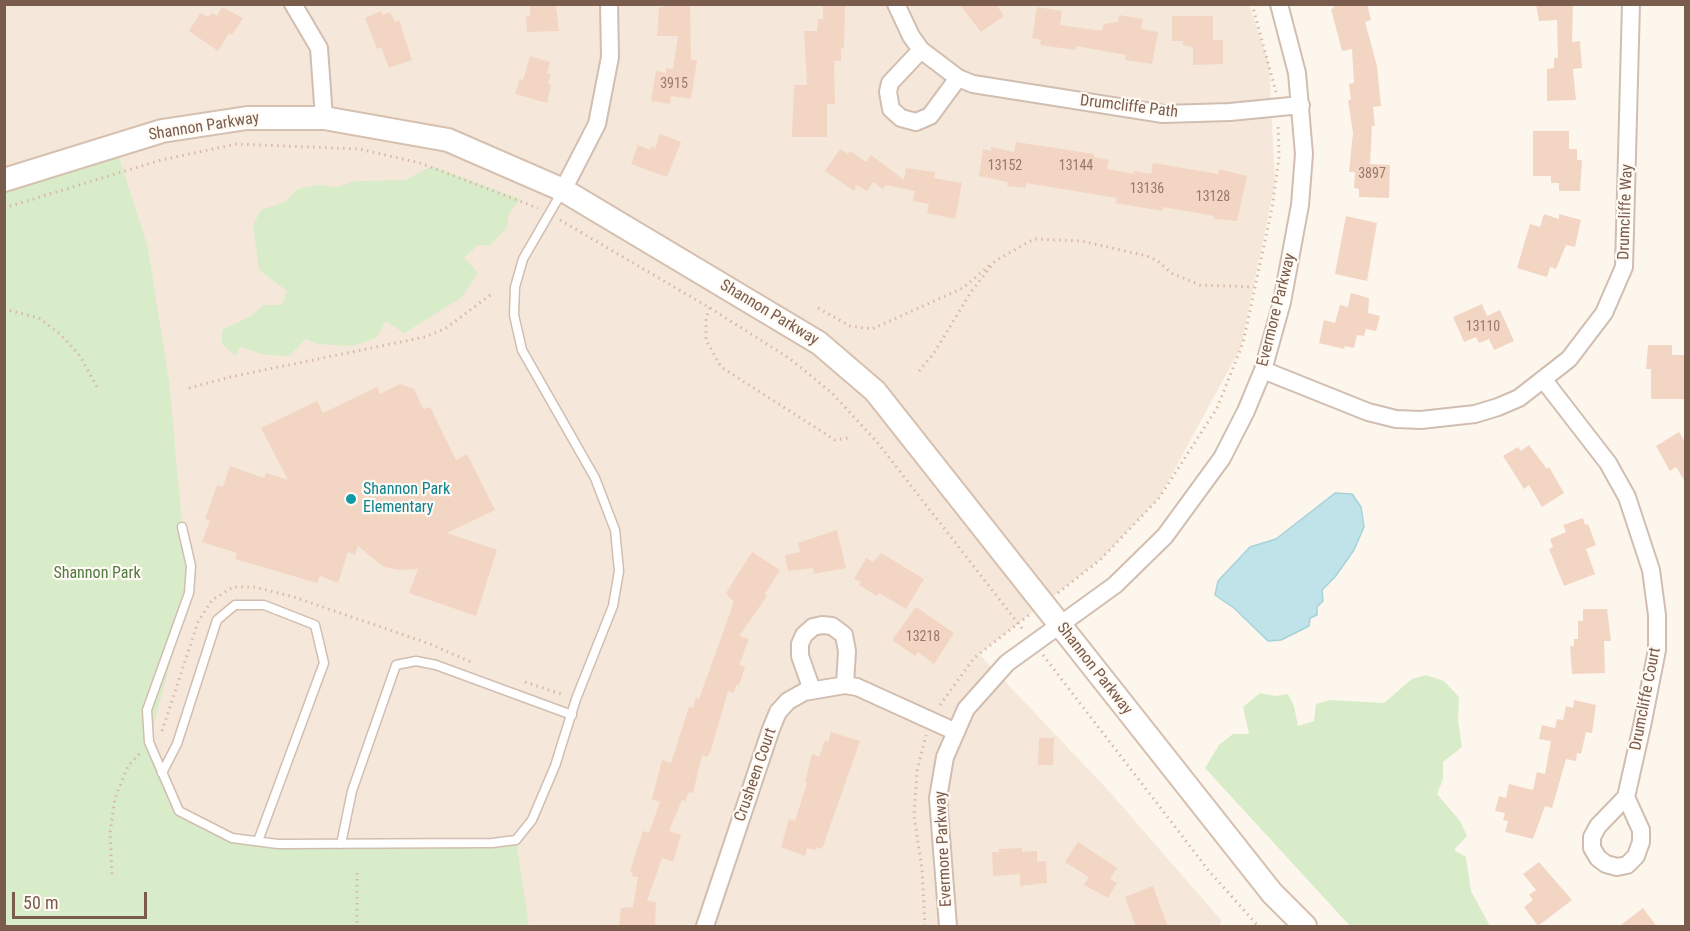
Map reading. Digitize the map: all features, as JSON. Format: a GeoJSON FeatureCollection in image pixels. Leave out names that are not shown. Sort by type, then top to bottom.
{"type":"FeatureCollection","features":[{"type":"Feature","properties":{"kind":"street"},"geometry":{"type":"LineString","coordinates":[[293,4],[319,48],[324,118]]}},
{"type":"Feature","properties":{"kind":"street"},"geometry":{"type":"LineString","coordinates":[[563,190],[597,124],[610,57],[609,4]]}},
{"type":"Feature","properties":{"kind":"street","name":"Drumcliffe Path"},"geometry":{"type":"LineString","coordinates":[[896,4],[911,36],[921,50],[958,78],[973,84],[1144,112],[1195,114],[1301,105]]}},
{"type":"Feature","properties":{"kind":"street","name":"Evermore Parkway"},"geometry":{"type":"LineString","coordinates":[[948,927],[938,798],[945,757],[954,731],[981,689],[1007,663],[1116,585],[1166,536],[1222,458],[1246,411],[1263,370],[1282,302],[1300,205],[1304,154],[1297,73],[1279,4]]}},
{"type":"Feature","properties":{"kind":"street","name":"Drumcliffe Way"},"geometry":{"type":"LineString","coordinates":[[1263,370],[1368,412],[1396,419],[1421,420],[1475,414],[1498,407],[1519,398],[1569,359],[1586,340],[1604,313],[1624,267],[1631,4]]}},
{"type":"Feature","properties":{"kind":"street"},"geometry":{"type":"LineString","coordinates":[[921,50],[890,82],[888,92],[891,109],[901,118],[916,122],[930,116],[958,78]]}},
{"type":"Feature","properties":{"kind":"street","name":"Shannon Parkway"},"geometry":{"type":"LineString","coordinates":[[4,180],[162,131],[247,118],[324,118],[448,140],[563,190],[819,343],[875,391],[1272,893],[1305,927]]}},
{"type":"Feature","properties":{"kind":"street","name":"Drumcliffe Court"},"geometry":{"type":"LineString","coordinates":[[1543,379],[1608,463],[1627,497],[1651,570],[1657,615],[1657,650],[1626,797]]}},
{"type":"Feature","properties":{"kind":"street"},"geometry":{"type":"LineString","coordinates":[[812,690],[800,656],[800,644],[808,631],[822,625],[832,626],[844,635],[847,651],[845,685]]}},
{"type":"Feature","properties":{"kind":"street","name":"Crusheen Court"},"geometry":{"type":"LineString","coordinates":[[707,924],[778,712],[788,701],[812,690],[845,685],[857,687],[954,731]]}},
{"type":"Feature","properties":{"kind":"lane"},"geometry":{"type":"LineString","coordinates":[[182,527],[191,566],[189,593],[147,710],[149,742],[179,811],[232,838],[258,842],[492,843],[516,840],[532,820],[555,766],[576,699],[613,606],[619,571],[615,530],[595,478],[522,350],[514,315],[515,287],[523,259],[563,190]]}},
{"type":"Feature","properties":{"kind":"lane"},"geometry":{"type":"LineString","coordinates":[[162,773],[177,744],[218,620],[235,605],[264,604],[315,625],[324,663],[258,842]]}},
{"type":"Feature","properties":{"kind":"lane"},"geometry":{"type":"LineString","coordinates":[[341,844],[352,791],[396,666],[416,661],[436,666],[572,715]]}},
{"type":"Feature","properties":{"kind":"path"},"geometry":{"type":"LineString","coordinates":[[925,927],[922,869],[914,816],[917,771],[929,720],[974,658],[1101,559],[1160,498],[1217,408],[1243,343],[1272,208],[1279,157],[1278,108],[1274,80],[1252,4]]}},
{"type":"Feature","properties":{"kind":"path"},"geometry":{"type":"LineString","coordinates":[[4,208],[161,160],[237,144],[359,149],[420,163],[530,203],[710,308],[789,358],[832,393],[877,442],[1209,871],[1258,927]]}},
{"type":"Feature","properties":{"kind":"path"},"geometry":{"type":"LineString","coordinates":[[818,308],[850,326],[872,329],[963,288],[995,261],[1027,242],[1051,238],[1102,245],[1147,256],[1158,261],[1172,273],[1200,285],[1254,287]]}},
{"type":"Feature","properties":{"kind":"path"},"geometry":{"type":"LineString","coordinates":[[919,371],[934,353],[971,292],[995,261]]}},
{"type":"Feature","properties":{"kind":"path"},"geometry":{"type":"LineString","coordinates":[[189,388],[230,377],[425,338],[446,328],[493,293]]}},
{"type":"Feature","properties":{"kind":"path"},"geometry":{"type":"LineString","coordinates":[[710,308],[706,318],[706,340],[721,367],[836,440],[848,438]]}},
{"type":"Feature","properties":{"kind":"path"},"geometry":{"type":"LineString","coordinates":[[4,309],[39,318],[60,334],[80,356],[97,387]]}},
{"type":"Feature","properties":{"kind":"path"},"geometry":{"type":"LineString","coordinates":[[112,874],[110,833],[115,798],[128,766],[162,731],[198,621],[212,600],[232,587],[255,587],[294,597],[430,644],[476,664]]}},
{"type":"Feature","properties":{"kind":"path"},"geometry":{"type":"LineString","coordinates":[[520,680],[576,699]]}},
{"type":"Feature","properties":{"kind":"path"},"geometry":{"type":"LineString","coordinates":[[357,873],[357,927]]}},
{"type":"Feature","properties":{"kind":"shaded area"},"geometry":{"type":"Polygon","coordinates":[[[5,5],[1249,5],[1269,63],[1275,183],[1241,347],[1159,498],[1101,559],[979,654],[1108,790],[1221,920],[1220,926],[5,926],[5,5]]]}},
{"type":"Feature","properties":{"kind":"green space","name":"Shannon Park"},"geometry":{"type":"Polygon","coordinates":[[[115,145],[148,248],[170,388],[182,527],[191,566],[189,593],[149,742],[179,811],[232,838],[278,844],[516,840],[529,926],[5,926],[4,180],[115,145]]]}},
{"type":"Feature","properties":{"kind":"green space"},"geometry":{"type":"Polygon","coordinates":[[[432,166],[520,199],[509,214],[507,228],[490,245],[478,245],[464,258],[478,273],[461,298],[404,333],[386,321],[376,338],[352,346],[317,344],[306,339],[289,356],[265,355],[240,347],[235,356],[222,344],[222,330],[251,316],[264,305],[282,305],[287,291],[259,270],[253,225],[261,210],[285,202],[298,189],[320,185],[337,187],[355,181],[405,180],[432,166]]]}},
{"type":"Feature","properties":{"kind":"green space"},"geometry":{"type":"Polygon","coordinates":[[[1426,675],[1444,681],[1459,697],[1458,720],[1462,747],[1443,762],[1443,779],[1437,794],[1460,821],[1467,836],[1454,850],[1466,857],[1471,891],[1490,926],[1350,926],[1205,768],[1219,745],[1233,734],[1249,734],[1243,707],[1260,693],[1275,696],[1288,694],[1294,706],[1298,726],[1314,721],[1316,704],[1330,700],[1384,703],[1412,679],[1426,675]]]}},
{"type":"Feature","properties":{"kind":"water"},"geometry":{"type":"Polygon","coordinates":[[[1335,493],[1352,494],[1361,507],[1364,527],[1354,550],[1335,577],[1322,590],[1323,601],[1317,607],[1317,615],[1310,618],[1309,626],[1281,640],[1268,641],[1234,608],[1215,595],[1218,581],[1250,547],[1276,539],[1335,493]]]}},
{"type":"Feature","properties":{"kind":"building"},"geometry":{"type":"Polygon","coordinates":[[[530,4],[556,6],[559,31],[527,32],[526,16],[530,16],[530,4]]]}},
{"type":"Feature","properties":{"kind":"building"},"geometry":{"type":"Polygon","coordinates":[[[665,4],[690,5],[691,60],[697,60],[691,99],[671,96],[670,104],[651,101],[656,71],[666,73],[666,68],[673,69],[678,36],[657,36],[659,7],[665,7],[665,4]]]}},
{"type":"Feature","properties":{"kind":"building"},"geometry":{"type":"Polygon","coordinates":[[[959,4],[996,4],[1004,16],[981,32],[959,4]]]}},
{"type":"Feature","properties":{"kind":"building"},"geometry":{"type":"Polygon","coordinates":[[[1333,4],[1367,4],[1371,20],[1365,22],[1377,66],[1381,106],[1373,107],[1375,126],[1372,126],[1370,164],[1390,165],[1389,198],[1359,197],[1359,189],[1354,188],[1355,172],[1349,172],[1353,133],[1348,100],[1351,100],[1349,84],[1354,83],[1352,49],[1342,51],[1331,9],[1334,8],[1333,4]]]}},
{"type":"Feature","properties":{"kind":"building"},"geometry":{"type":"Polygon","coordinates":[[[1536,4],[1573,4],[1572,42],[1580,41],[1582,68],[1573,69],[1576,100],[1547,101],[1547,69],[1554,68],[1554,58],[1558,58],[1557,20],[1539,21],[1536,4]]]}},
{"type":"Feature","properties":{"kind":"building"},"geometry":{"type":"Polygon","coordinates":[[[823,5],[845,5],[844,49],[841,48],[841,61],[834,61],[835,104],[827,104],[827,137],[792,137],[794,85],[807,85],[804,31],[817,31],[818,19],[823,19],[823,5]]]}},
{"type":"Feature","properties":{"kind":"building"},"geometry":{"type":"Polygon","coordinates":[[[222,7],[243,18],[232,35],[229,33],[218,51],[189,31],[200,13],[208,17],[212,13],[217,16],[222,7]]]}},
{"type":"Feature","properties":{"kind":"building"},"geometry":{"type":"Polygon","coordinates":[[[1037,7],[1062,11],[1060,25],[1102,31],[1104,24],[1118,22],[1119,15],[1143,19],[1141,29],[1158,32],[1152,64],[1125,60],[1126,55],[1076,46],[1075,50],[1040,45],[1041,40],[1032,38],[1037,7]]]}},
{"type":"Feature","properties":{"kind":"building"},"geometry":{"type":"Polygon","coordinates":[[[381,11],[383,15],[390,12],[395,22],[399,20],[412,60],[389,68],[381,47],[377,49],[365,18],[381,11]]]}},
{"type":"Feature","properties":{"kind":"building"},"geometry":{"type":"Polygon","coordinates":[[[1172,16],[1213,16],[1213,40],[1223,40],[1223,64],[1193,65],[1193,47],[1183,45],[1183,41],[1172,41],[1172,16]]]}},
{"type":"Feature","properties":{"kind":"building"},"geometry":{"type":"Polygon","coordinates":[[[530,56],[550,62],[547,73],[551,74],[548,83],[551,85],[547,103],[515,94],[520,79],[523,80],[530,56]]]}},
{"type":"Feature","properties":{"kind":"building"},"geometry":{"type":"Polygon","coordinates":[[[1533,131],[1569,131],[1569,149],[1577,149],[1577,160],[1582,160],[1580,191],[1559,191],[1559,183],[1551,183],[1551,176],[1533,176],[1533,131]]]}},
{"type":"Feature","properties":{"kind":"building"},"geometry":{"type":"Polygon","coordinates":[[[660,134],[681,142],[667,177],[631,164],[638,145],[650,150],[651,146],[655,148],[660,134]]]}},
{"type":"Feature","properties":{"kind":"building"},"geometry":{"type":"Polygon","coordinates":[[[1016,142],[1094,154],[1094,157],[1109,160],[1107,169],[1134,174],[1134,171],[1151,174],[1153,163],[1218,174],[1219,169],[1247,176],[1237,221],[1214,219],[1214,216],[1163,207],[1162,211],[1116,203],[1117,198],[1026,183],[1026,188],[1007,186],[1008,182],[979,176],[983,149],[991,151],[991,147],[1014,152],[1016,142]]]}},
{"type":"Feature","properties":{"kind":"building"},"geometry":{"type":"Polygon","coordinates":[[[840,149],[848,154],[850,151],[866,162],[871,155],[904,180],[906,168],[935,172],[934,178],[962,183],[955,219],[927,213],[929,204],[913,201],[915,191],[886,185],[883,189],[873,182],[867,191],[857,185],[854,191],[825,171],[840,149]]]}},
{"type":"Feature","properties":{"kind":"building"},"geometry":{"type":"Polygon","coordinates":[[[1544,214],[1559,219],[1559,214],[1581,220],[1575,247],[1566,245],[1556,269],[1550,267],[1547,277],[1517,268],[1530,224],[1540,227],[1544,214]]]}},
{"type":"Feature","properties":{"kind":"building"},"geometry":{"type":"Polygon","coordinates":[[[1346,216],[1377,223],[1367,281],[1335,274],[1346,216]]]}},
{"type":"Feature","properties":{"kind":"building"},"geometry":{"type":"Polygon","coordinates":[[[1351,293],[1369,298],[1368,313],[1380,316],[1376,331],[1366,329],[1364,336],[1357,335],[1354,348],[1345,346],[1344,349],[1319,343],[1324,320],[1335,323],[1340,305],[1348,307],[1351,293]]]}},
{"type":"Feature","properties":{"kind":"building"},"geometry":{"type":"Polygon","coordinates":[[[1482,304],[1487,316],[1500,310],[1514,341],[1494,350],[1489,339],[1479,343],[1476,337],[1464,342],[1453,317],[1482,304]]]}},
{"type":"Feature","properties":{"kind":"building"},"geometry":{"type":"Polygon","coordinates":[[[1648,345],[1672,345],[1672,355],[1685,355],[1686,399],[1651,399],[1651,369],[1646,369],[1648,345]]]}},
{"type":"Feature","properties":{"kind":"building","name":"Shannon Park Elementary"},"geometry":{"type":"Polygon","coordinates":[[[400,384],[414,389],[423,409],[430,407],[456,460],[467,454],[495,510],[447,533],[497,550],[476,616],[409,593],[418,569],[398,570],[384,567],[358,546],[355,555],[348,552],[338,583],[320,576],[317,583],[235,559],[237,553],[202,542],[210,520],[205,519],[217,485],[223,487],[230,466],[264,478],[266,473],[288,480],[261,428],[317,401],[323,413],[377,387],[380,394],[400,384]]]}},
{"type":"Feature","properties":{"kind":"building"},"geometry":{"type":"Polygon","coordinates":[[[1679,432],[1686,444],[1686,483],[1676,467],[1670,471],[1656,446],[1679,432]]]}},
{"type":"Feature","properties":{"kind":"building"},"geometry":{"type":"Polygon","coordinates":[[[1529,445],[1547,469],[1549,467],[1564,493],[1542,507],[1529,485],[1524,489],[1503,456],[1518,447],[1521,451],[1529,445]]]}},
{"type":"Feature","properties":{"kind":"building"},"geometry":{"type":"Polygon","coordinates":[[[1583,518],[1585,525],[1588,524],[1596,545],[1586,549],[1595,574],[1564,586],[1549,549],[1553,547],[1550,539],[1566,532],[1563,525],[1583,518]]]}},
{"type":"Feature","properties":{"kind":"building"},"geometry":{"type":"Polygon","coordinates":[[[837,530],[846,568],[814,574],[813,568],[788,571],[785,555],[800,552],[798,543],[837,530]]]}},
{"type":"Feature","properties":{"kind":"building"},"geometry":{"type":"Polygon","coordinates":[[[752,552],[780,570],[765,594],[767,596],[739,636],[749,639],[739,665],[745,667],[739,685],[736,685],[734,693],[728,691],[711,750],[707,757],[702,755],[693,793],[689,792],[685,801],[682,800],[669,831],[681,835],[673,862],[662,858],[647,901],[656,902],[655,927],[619,927],[621,908],[633,907],[638,877],[632,876],[633,873],[630,871],[643,831],[649,833],[660,802],[652,799],[662,760],[671,763],[689,707],[693,708],[696,698],[699,699],[734,602],[726,593],[752,552]]]}},
{"type":"Feature","properties":{"kind":"building"},"geometry":{"type":"Polygon","coordinates":[[[881,553],[924,579],[906,609],[879,593],[877,596],[859,585],[861,582],[854,579],[866,558],[873,562],[881,553]]]}},
{"type":"Feature","properties":{"kind":"building"},"geometry":{"type":"Polygon","coordinates":[[[916,607],[954,633],[934,664],[918,652],[915,656],[892,640],[916,607]]]}},
{"type":"Feature","properties":{"kind":"building"},"geometry":{"type":"Polygon","coordinates":[[[1583,609],[1607,609],[1611,641],[1604,641],[1605,673],[1572,674],[1570,646],[1574,646],[1574,639],[1578,639],[1578,621],[1583,621],[1583,609]]]}},
{"type":"Feature","properties":{"kind":"building"},"geometry":{"type":"Polygon","coordinates":[[[1574,700],[1596,705],[1592,733],[1586,732],[1581,754],[1577,753],[1576,761],[1566,759],[1552,808],[1545,806],[1533,839],[1505,832],[1508,821],[1503,820],[1505,813],[1495,811],[1499,796],[1506,798],[1509,784],[1533,790],[1537,772],[1545,774],[1551,741],[1539,739],[1542,725],[1555,728],[1557,719],[1563,720],[1566,706],[1573,708],[1574,700]]]}},
{"type":"Feature","properties":{"kind":"building"},"geometry":{"type":"Polygon","coordinates":[[[831,732],[860,741],[822,849],[807,848],[805,856],[781,847],[789,819],[795,821],[807,783],[805,782],[812,754],[819,757],[825,740],[828,742],[831,732]]]}},
{"type":"Feature","properties":{"kind":"building"},"geometry":{"type":"Polygon","coordinates":[[[1039,738],[1054,738],[1053,765],[1038,765],[1039,738]]]}},
{"type":"Feature","properties":{"kind":"building"},"geometry":{"type":"Polygon","coordinates":[[[1078,842],[1117,868],[1110,879],[1117,883],[1108,898],[1084,885],[1089,877],[1065,862],[1078,842]]]}},
{"type":"Feature","properties":{"kind":"building"},"geometry":{"type":"Polygon","coordinates":[[[1022,848],[1022,852],[1037,851],[1037,862],[1046,861],[1047,883],[1020,886],[1020,874],[993,876],[992,852],[999,852],[999,849],[1022,848]]]}},
{"type":"Feature","properties":{"kind":"building"},"geometry":{"type":"Polygon","coordinates":[[[1539,862],[1572,900],[1538,926],[1524,907],[1533,900],[1529,895],[1536,890],[1523,874],[1539,862]]]}},
{"type":"Feature","properties":{"kind":"building"},"geometry":{"type":"Polygon","coordinates":[[[1153,886],[1168,927],[1136,927],[1125,897],[1153,886]]]}},
{"type":"Feature","properties":{"kind":"building"},"geometry":{"type":"Polygon","coordinates":[[[1643,908],[1657,927],[1618,927],[1643,908]]]}},
{"type":"Feature","properties":{"kind":"place","name":"Shannon Park Elementary"},"geometry":{"type":"Point","coordinates":[351,499]}}]}
